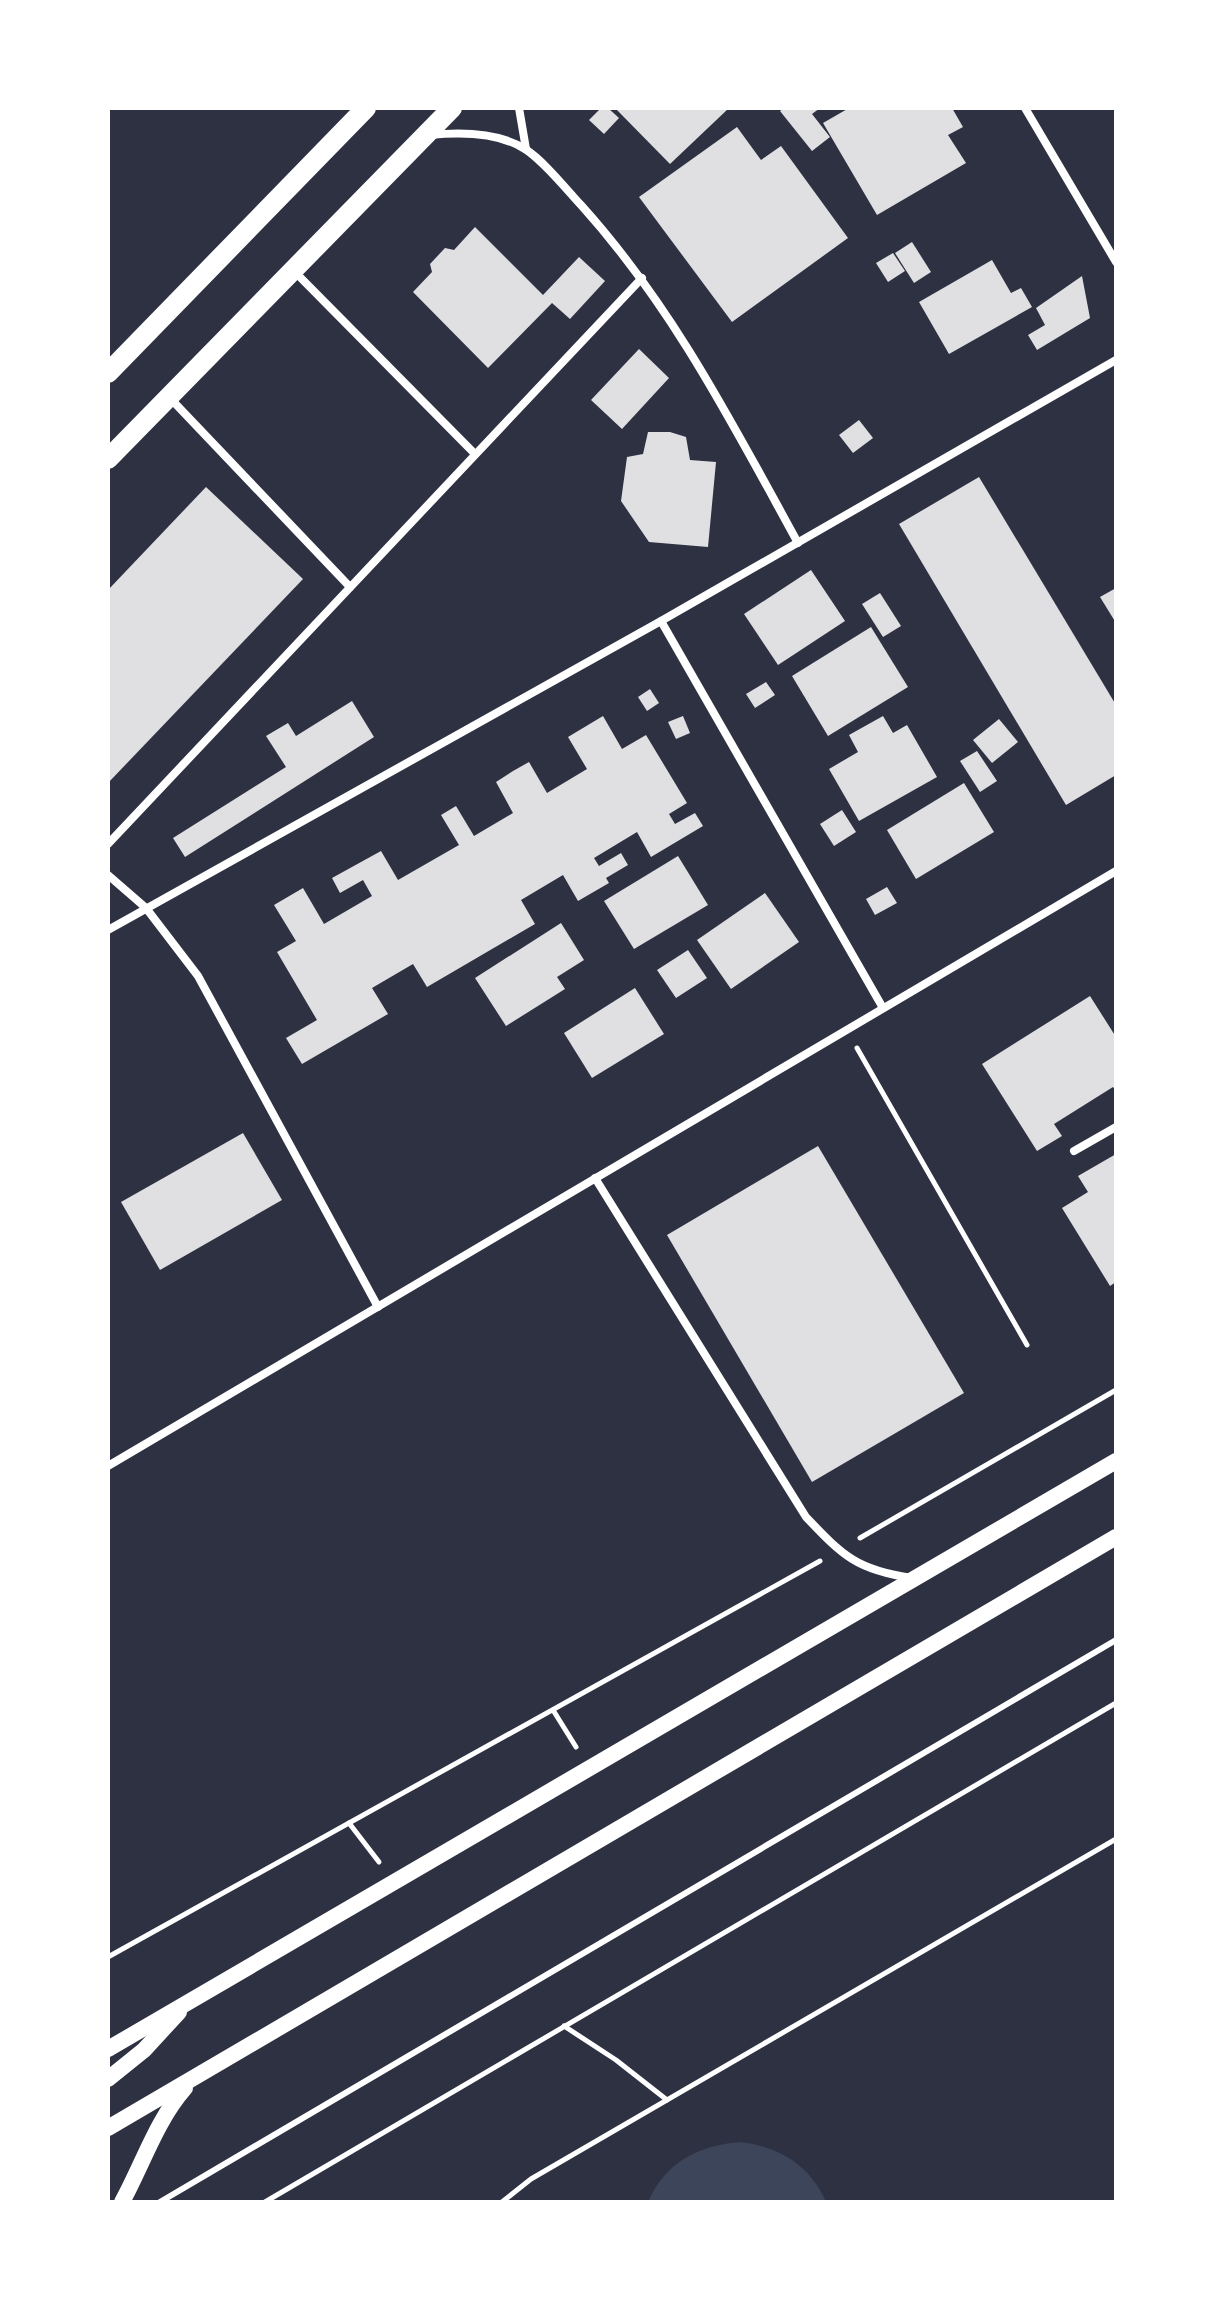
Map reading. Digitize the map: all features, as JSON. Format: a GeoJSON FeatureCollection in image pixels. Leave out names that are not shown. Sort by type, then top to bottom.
{"type":"FeatureCollection","features":[{"type":"Feature","properties":{"kind":"main road"},"geometry":{"type":"LineString","coordinates":[[108,373],[366,108]]}},
{"type":"Feature","properties":{"kind":"main road"},"geometry":{"type":"LineString","coordinates":[[108,459],[452,108]]}},
{"type":"Feature","properties":{"kind":"main road"},"geometry":{"type":"LineString","coordinates":[[108,2049],[1116,1461]]}},
{"type":"Feature","properties":{"kind":"main road"},"geometry":{"type":"LineString","coordinates":[[108,2128],[1116,1537]]}},
{"type":"Feature","properties":{"kind":"main road"},"geometry":{"type":"LineString","coordinates":[[108,2079],[144,2050],[185,2004]]}},
{"type":"Feature","properties":{"kind":"main road"},"geometry":{"type":"LineString","coordinates":[[122,2202],[140,2171],[162,2120],[194,2078]]}},
{"type":"Feature","properties":{"kind":"street"},"geometry":{"type":"LineString","coordinates":[[519,108],[526,149]]}},
{"type":"Feature","properties":{"kind":"street"},"geometry":{"type":"LineString","coordinates":[[1025,108],[1116,262]]}},
{"type":"Feature","properties":{"kind":"street"},"geometry":{"type":"LineString","coordinates":[[425,136],[476,134],[502,139],[526,149],[606,232],[642,278],[705,374],[798,543]]}},
{"type":"Feature","properties":{"kind":"street"},"geometry":{"type":"LineString","coordinates":[[293,270],[475,454]]}},
{"type":"Feature","properties":{"kind":"street"},"geometry":{"type":"LineString","coordinates":[[108,844],[642,278]]}},
{"type":"Feature","properties":{"kind":"street"},"geometry":{"type":"LineString","coordinates":[[108,930],[661,621],[1116,360]]}},
{"type":"Feature","properties":{"kind":"street"},"geometry":{"type":"LineString","coordinates":[[169,397],[350,587]]}},
{"type":"Feature","properties":{"kind":"street"},"geometry":{"type":"LineString","coordinates":[[661,621],[883,1008]]}},
{"type":"Feature","properties":{"kind":"street"},"geometry":{"type":"LineString","coordinates":[[108,1466],[1116,871]]}},
{"type":"Feature","properties":{"kind":"street"},"geometry":{"type":"LineString","coordinates":[[108,875],[146,908],[176,943],[198,976],[378,1307]]}},
{"type":"Feature","properties":{"kind":"street"},"geometry":{"type":"LineString","coordinates":[[1074,1151],[1116,1127]]}},
{"type":"Feature","properties":{"kind":"street"},"geometry":{"type":"LineString","coordinates":[[595,1178],[806,1517],[854,1562],[884,1574],[916,1578]]}},
{"type":"Feature","properties":{"kind":"lane"},"geometry":{"type":"LineString","coordinates":[[160,2202],[1116,1640]]}},
{"type":"Feature","properties":{"kind":"path"},"geometry":{"type":"LineString","coordinates":[[847,1030],[1027,1345]]}},
{"type":"Feature","properties":{"kind":"path"},"geometry":{"type":"LineString","coordinates":[[108,1957],[839,1551],[1116,1390]]}},
{"type":"Feature","properties":{"kind":"path"},"geometry":{"type":"LineString","coordinates":[[265,2202],[1116,1703]]}},
{"type":"Feature","properties":{"kind":"path"},"geometry":{"type":"LineString","coordinates":[[553,1710],[588,1769]]}},
{"type":"Feature","properties":{"kind":"path"},"geometry":{"type":"LineString","coordinates":[[349,1823],[394,1882]]}},
{"type":"Feature","properties":{"kind":"path"},"geometry":{"type":"LineString","coordinates":[[502,2202],[531,2179],[1116,1839]]}},
{"type":"Feature","properties":{"kind":"path"},"geometry":{"type":"LineString","coordinates":[[564,2026],[616,2060],[667,2100]]}},
{"type":"Feature","properties":{"kind":"shaded area"},"geometry":{"type":"Polygon","coordinates":[[[741,2142],[768,2148],[792,2160],[811,2178],[826,2202],[648,2202],[664,2176],[685,2158],[711,2147],[741,2142]]]}},
{"type":"Feature","properties":{"kind":"building"},"geometry":{"type":"Polygon","coordinates":[[[601,108],[608,108],[619,118],[604,134],[589,120],[601,108]]]}},
{"type":"Feature","properties":{"kind":"building"},"geometry":{"type":"Polygon","coordinates":[[[615,108],[729,108],[670,164],[615,108]]]}},
{"type":"Feature","properties":{"kind":"building"},"geometry":{"type":"Polygon","coordinates":[[[784,108],[820,108],[812,114],[830,137],[812,151],[780,111],[784,108]]]}},
{"type":"Feature","properties":{"kind":"building"},"geometry":{"type":"Polygon","coordinates":[[[849,108],[952,108],[963,127],[948,135],[966,163],[877,215],[823,123],[849,108]]]}},
{"type":"Feature","properties":{"kind":"building"},"geometry":{"type":"Polygon","coordinates":[[[737,127],[761,160],[781,146],[848,238],[732,322],[639,197],[737,127]]]}},
{"type":"Feature","properties":{"kind":"building"},"geometry":{"type":"Polygon","coordinates":[[[475,227],[543,295],[579,257],[605,281],[570,319],[552,303],[488,368],[413,292],[432,272],[430,264],[445,248],[454,250],[475,227]]]}},
{"type":"Feature","properties":{"kind":"building"},"geometry":{"type":"Polygon","coordinates":[[[912,242],[931,272],[914,283],[895,253],[912,242]]]}},
{"type":"Feature","properties":{"kind":"building"},"geometry":{"type":"Polygon","coordinates":[[[893,253],[905,271],[888,282],[876,263],[893,253]]]}},
{"type":"Feature","properties":{"kind":"building"},"geometry":{"type":"Polygon","coordinates":[[[992,260],[1011,293],[1021,288],[1032,307],[949,354],[919,302],[992,260]]]}},
{"type":"Feature","properties":{"kind":"building"},"geometry":{"type":"Polygon","coordinates":[[[1082,276],[1090,318],[1037,350],[1028,335],[1045,325],[1036,308],[1082,276]]]}},
{"type":"Feature","properties":{"kind":"building"},"geometry":{"type":"Polygon","coordinates":[[[639,349],[669,378],[622,429],[591,400],[639,349]]]}},
{"type":"Feature","properties":{"kind":"building"},"geometry":{"type":"Polygon","coordinates":[[[859,420],[873,438],[853,453],[839,435],[859,420]]]}},
{"type":"Feature","properties":{"kind":"building"},"geometry":{"type":"Polygon","coordinates":[[[648,432],[670,432],[686,437],[690,460],[716,462],[708,547],[649,542],[621,501],[627,457],[643,454],[648,432]]]}},
{"type":"Feature","properties":{"kind":"building"},"geometry":{"type":"Polygon","coordinates":[[[979,477],[1116,705],[1116,775],[1066,805],[899,524],[979,477]]]}},
{"type":"Feature","properties":{"kind":"building"},"geometry":{"type":"Polygon","coordinates":[[[206,487],[303,579],[108,783],[108,590],[206,487]]]}},
{"type":"Feature","properties":{"kind":"building"},"geometry":{"type":"Polygon","coordinates":[[[811,570],[845,621],[778,665],[744,614],[811,570]]]}},
{"type":"Feature","properties":{"kind":"building"},"geometry":{"type":"Polygon","coordinates":[[[1116,588],[1116,623],[1100,597],[1116,588]]]}},
{"type":"Feature","properties":{"kind":"building"},"geometry":{"type":"Polygon","coordinates":[[[880,593],[901,626],[883,637],[862,604],[880,593]]]}},
{"type":"Feature","properties":{"kind":"building"},"geometry":{"type":"Polygon","coordinates":[[[871,627],[908,687],[828,736],[792,676],[871,627]]]}},
{"type":"Feature","properties":{"kind":"building"},"geometry":{"type":"Polygon","coordinates":[[[766,682],[775,695],[755,708],[746,694],[766,682]]]}},
{"type":"Feature","properties":{"kind":"building"},"geometry":{"type":"Polygon","coordinates":[[[650,689],[659,703],[647,711],[638,697],[650,689]]]}},
{"type":"Feature","properties":{"kind":"building"},"geometry":{"type":"Polygon","coordinates":[[[352,701],[374,737],[185,857],[173,838],[286,767],[266,736],[288,723],[296,736],[352,701]]]}},
{"type":"Feature","properties":{"kind":"building"},"geometry":{"type":"Polygon","coordinates":[[[603,716],[622,749],[646,735],[687,803],[669,814],[675,824],[695,813],[703,826],[651,857],[637,832],[594,858],[599,866],[621,853],[628,865],[606,878],[609,883],[578,901],[563,875],[521,900],[535,924],[427,987],[413,964],[372,988],[388,1014],[302,1064],[286,1038],[317,1020],[277,952],[296,941],[274,905],[303,888],[324,924],[372,896],[363,880],[340,893],[332,878],[381,851],[398,880],[459,845],[441,815],[456,806],[474,836],[513,813],[496,782],[513,771],[529,762],[547,793],[587,769],[568,737],[603,716]]]}},
{"type":"Feature","properties":{"kind":"building"},"geometry":{"type":"Polygon","coordinates":[[[683,716],[690,733],[676,739],[668,722],[683,716]]]}},
{"type":"Feature","properties":{"kind":"building"},"geometry":{"type":"Polygon","coordinates":[[[883,716],[893,733],[907,725],[937,777],[859,821],[829,769],[858,752],[849,735],[883,716]]]}},
{"type":"Feature","properties":{"kind":"building"},"geometry":{"type":"Polygon","coordinates":[[[999,719],[1018,742],[992,763],[973,740],[999,719]]]}},
{"type":"Feature","properties":{"kind":"building"},"geometry":{"type":"Polygon","coordinates":[[[977,751],[997,781],[980,792],[960,761],[977,751]]]}},
{"type":"Feature","properties":{"kind":"building"},"geometry":{"type":"Polygon","coordinates":[[[964,783],[994,832],[916,879],[887,830],[964,783]]]}},
{"type":"Feature","properties":{"kind":"building"},"geometry":{"type":"Polygon","coordinates":[[[842,810],[856,832],[834,846],[820,824],[842,810]]]}},
{"type":"Feature","properties":{"kind":"building"},"geometry":{"type":"Polygon","coordinates":[[[678,856],[708,905],[634,949],[604,901],[678,856]]]}},
{"type":"Feature","properties":{"kind":"building"},"geometry":{"type":"Polygon","coordinates":[[[887,887],[897,903],[875,915],[866,899],[887,887]]]}},
{"type":"Feature","properties":{"kind":"building"},"geometry":{"type":"Polygon","coordinates":[[[765,893],[799,942],[731,989],[697,940],[765,893]]]}},
{"type":"Feature","properties":{"kind":"building"},"geometry":{"type":"Polygon","coordinates":[[[561,923],[584,960],[557,977],[565,989],[506,1026],[475,978],[561,923]]]}},
{"type":"Feature","properties":{"kind":"building"},"geometry":{"type":"Polygon","coordinates":[[[688,950],[707,978],[676,998],[657,970],[688,950]]]}},
{"type":"Feature","properties":{"kind":"building"},"geometry":{"type":"Polygon","coordinates":[[[635,988],[664,1034],[592,1078],[564,1033],[635,988]]]}},
{"type":"Feature","properties":{"kind":"building"},"geometry":{"type":"Polygon","coordinates":[[[1090,996],[1116,1037],[1116,1091],[1113,1087],[1054,1124],[1062,1136],[1037,1151],[982,1064],[1090,996]]]}},
{"type":"Feature","properties":{"kind":"building"},"geometry":{"type":"Polygon","coordinates":[[[243,1133],[282,1200],[160,1270],[121,1202],[243,1133]]]}},
{"type":"Feature","properties":{"kind":"building"},"geometry":{"type":"Polygon","coordinates":[[[818,1146],[964,1393],[812,1482],[667,1235],[818,1146]]]}},
{"type":"Feature","properties":{"kind":"building"},"geometry":{"type":"Polygon","coordinates":[[[1116,1154],[1116,1282],[1110,1286],[1062,1208],[1088,1192],[1078,1176],[1116,1154]]]}}]}
